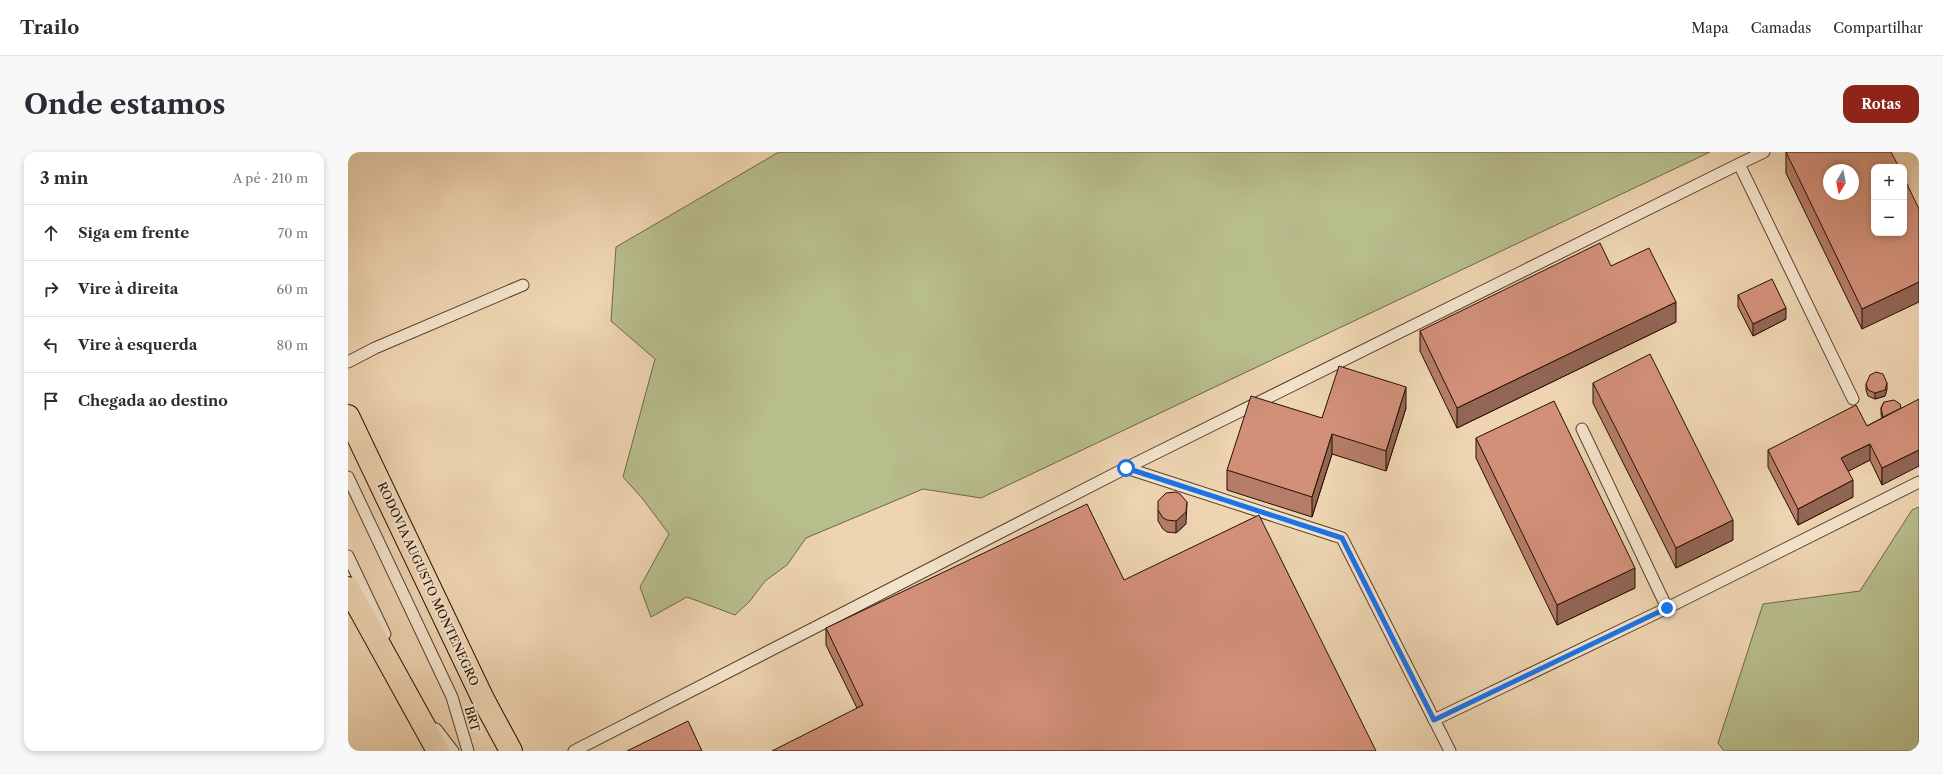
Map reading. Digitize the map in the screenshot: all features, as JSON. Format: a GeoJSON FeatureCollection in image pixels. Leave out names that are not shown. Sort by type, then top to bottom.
{"type":"FeatureCollection","features":[{"type":"Feature","properties":{"kind":"main road","name":"RODOVIA AUGUSTO MONTENEGRO"},"geometry":{"type":"LineString","coordinates":[[348,416],[479,692],[511,751]]}},
{"type":"Feature","properties":{"kind":"main road"},"geometry":{"type":"LineString","coordinates":[[348,588],[438,751]]}},
{"type":"Feature","properties":{"kind":"lane"},"geometry":{"type":"LineString","coordinates":[[574,751],[1126,468],[1764,152]]}},
{"type":"Feature","properties":{"kind":"lane"},"geometry":{"type":"LineString","coordinates":[[1739,164],[1853,399]]}},
{"type":"Feature","properties":{"kind":"lane"},"geometry":{"type":"LineString","coordinates":[[348,362],[375,348],[524,285]]}},
{"type":"Feature","properties":{"kind":"lane"},"geometry":{"type":"LineString","coordinates":[[1582,429],[1667,608]]}},
{"type":"Feature","properties":{"kind":"lane"},"geometry":{"type":"LineString","coordinates":[[1126,468],[1342,538],[1450,751]]}},
{"type":"Feature","properties":{"kind":"lane","name":"BRT"},"geometry":{"type":"LineString","coordinates":[[348,477],[452,697],[468,751]]}},
{"type":"Feature","properties":{"kind":"lane"},"geometry":{"type":"LineString","coordinates":[[1434,720],[1667,608],[1919,482]]}},
{"type":"Feature","properties":{"kind":"lane"},"geometry":{"type":"LineString","coordinates":[[348,556],[421,710],[453,751]]}},
{"type":"Feature","properties":{"kind":"green space"},"geometry":{"type":"Polygon","coordinates":[[[779,152],[1710,152],[981,498],[923,489],[806,538],[787,565],[765,581],[750,601],[735,615],[687,597],[651,617],[640,587],[669,534],[642,498],[623,477],[655,359],[611,321],[616,247],[779,152]]]}},
{"type":"Feature","properties":{"kind":"green space"},"geometry":{"type":"Polygon","coordinates":[[[1919,507],[1919,751],[1724,751],[1718,743],[1763,604],[1860,591],[1912,510],[1919,507]]]}},
{"type":"Feature","properties":{"kind":"building"},"geometry":{"type":"Polygon","coordinates":[[[1786,152],[1891,152],[1897,164],[1871,164],[1871,236],[1907,236],[1907,184],[1919,209],[1919,282],[1862,309],[1786,152]]]}},
{"type":"Feature","properties":{"kind":"building"},"geometry":{"type":"Polygon","coordinates":[[[1600,243],[1611,266],[1649,248],[1676,302],[1457,408],[1420,331],[1600,243]]]}},
{"type":"Feature","properties":{"kind":"building"},"geometry":{"type":"Polygon","coordinates":[[[1772,279],[1786,308],[1753,324],[1738,295],[1772,279]]]}},
{"type":"Feature","properties":{"kind":"building"},"geometry":{"type":"Polygon","coordinates":[[[1650,354],[1733,520],[1676,548],[1593,383],[1650,354]]]}},
{"type":"Feature","properties":{"kind":"building"},"geometry":{"type":"Polygon","coordinates":[[[1339,366],[1406,387],[1386,451],[1332,434],[1312,497],[1227,470],[1251,396],[1322,418],[1339,366]]]}},
{"type":"Feature","properties":{"kind":"building"},"geometry":{"type":"Polygon","coordinates":[[[1876,372],[1883,374],[1887,383],[1885,390],[1875,393],[1868,390],[1866,384],[1870,375],[1876,372]]]}},
{"type":"Feature","properties":{"kind":"building"},"geometry":{"type":"Polygon","coordinates":[[[1919,399],[1919,450],[1882,468],[1870,444],[1841,458],[1853,480],[1798,509],[1768,450],[1856,405],[1867,426],[1919,399]]]}},
{"type":"Feature","properties":{"kind":"building"},"geometry":{"type":"Polygon","coordinates":[[[1894,400],[1900,404],[1901,408],[1883,417],[1881,408],[1884,402],[1894,400]]]}},
{"type":"Feature","properties":{"kind":"building"},"geometry":{"type":"Polygon","coordinates":[[[1554,401],[1635,568],[1557,605],[1476,438],[1554,401]]]}},
{"type":"Feature","properties":{"kind":"building"},"geometry":{"type":"Polygon","coordinates":[[[1176,492],[1180,494],[1187,502],[1186,512],[1176,521],[1167,520],[1163,518],[1158,510],[1158,501],[1166,493],[1176,492]]]}},
{"type":"Feature","properties":{"kind":"building"},"geometry":{"type":"Polygon","coordinates":[[[1087,504],[1124,580],[1259,515],[1376,751],[772,751],[863,705],[826,628],[1087,504]]]}},
{"type":"Feature","properties":{"kind":"building"},"geometry":{"type":"Polygon","coordinates":[[[688,721],[702,751],[627,751],[688,721]]]}},
{"type":"Feature","properties":{"kind":"route"},"geometry":{"type":"LineString","coordinates":[[1126,468],[1342,538],[1434,720],[1667,608]]}}]}
